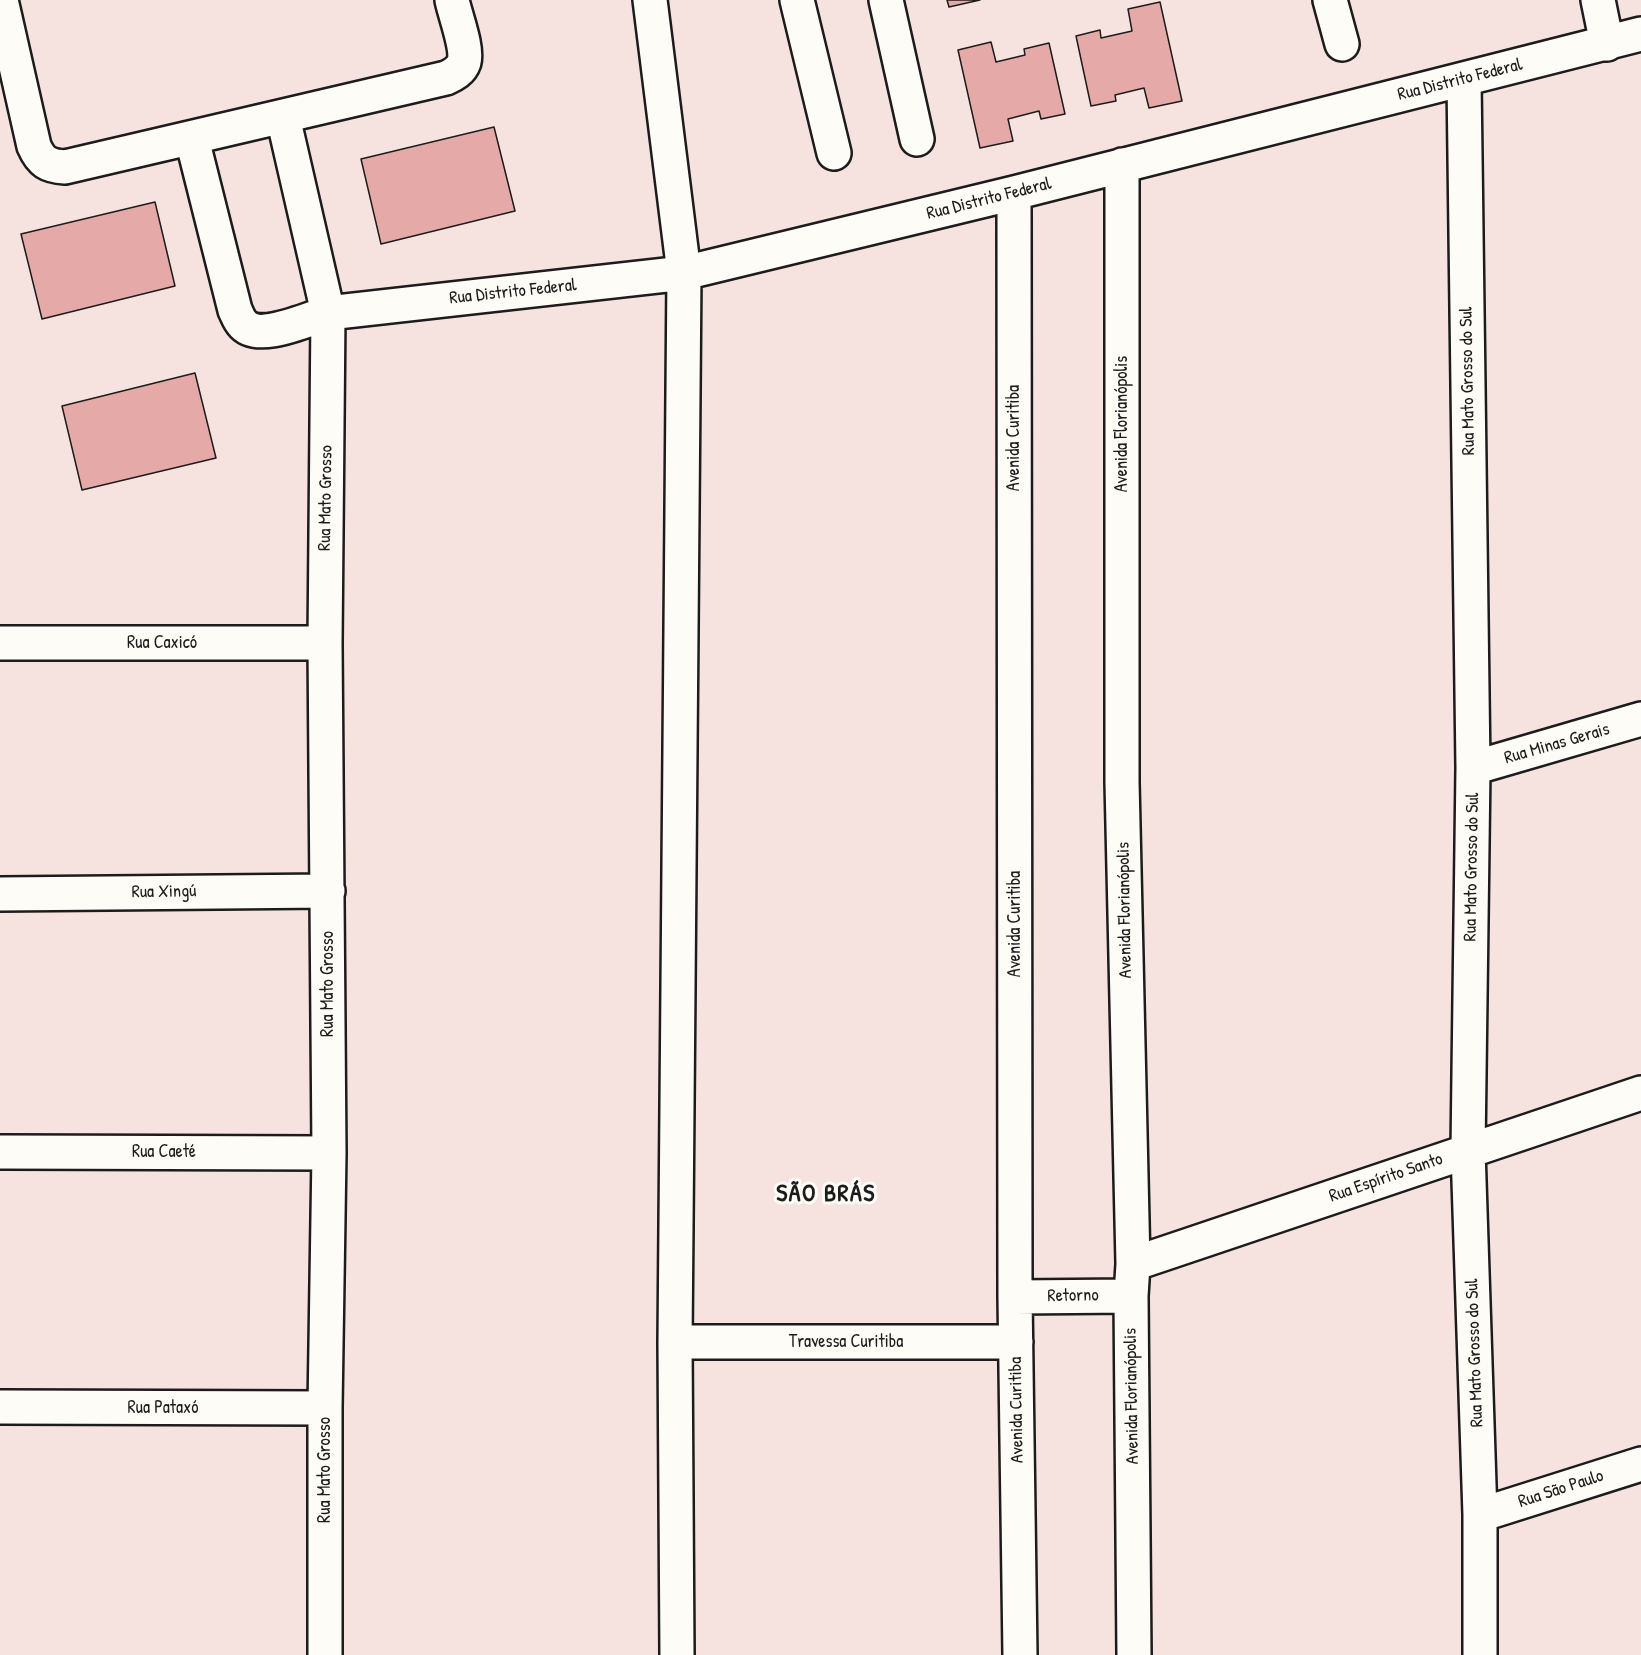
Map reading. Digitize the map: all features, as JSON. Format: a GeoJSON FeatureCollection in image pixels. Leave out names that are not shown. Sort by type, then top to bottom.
{"type":"FeatureCollection","features":[{"type":"Feature","properties":{"kind":"street"},"geometry":{"type":"LineString","coordinates":[[1,0],[34,146],[40,159],[50,166],[64,168],[446,78],[458,72],[464,62],[464,47],[452,0]]}},
{"type":"Feature","properties":{"kind":"street"},"geometry":{"type":"LineString","coordinates":[[650,0],[684,273],[675,1342],[677,1655]]}},
{"type":"Feature","properties":{"kind":"street"},"geometry":{"type":"LineString","coordinates":[[797,0],[834,153]]}},
{"type":"Feature","properties":{"kind":"street"},"geometry":{"type":"LineString","coordinates":[[886,0],[916,139]]}},
{"type":"Feature","properties":{"kind":"street"},"geometry":{"type":"LineString","coordinates":[[1330,0],[1342,44]]}},
{"type":"Feature","properties":{"kind":"street"},"geometry":{"type":"LineString","coordinates":[[1598,0],[1606,44]]}},
{"type":"Feature","properties":{"kind":"street","name":"Rua Distrito Federal"},"geometry":{"type":"LineString","coordinates":[[192,139],[235,310],[243,325],[256,332],[274,330],[328,313],[684,273],[1014,193],[1641,34]]}},
{"type":"Feature","properties":{"kind":"street","name":"Rua Mato Grosso do Sul"},"geometry":{"type":"LineString","coordinates":[[1464,80],[1473,768],[1468,1150],[1480,1515],[1480,1655]]}},
{"type":"Feature","properties":{"kind":"street","name":"Rua Mato Grosso"},"geometry":{"type":"LineString","coordinates":[[283,117],[328,313],[325,643],[329,1153],[325,1408],[325,1655]]}},
{"type":"Feature","properties":{"kind":"street","name":"Avenida Florianópolis"},"geometry":{"type":"LineString","coordinates":[[1122,165],[1122,782],[1132,1280],[1134,1655]]}},
{"type":"Feature","properties":{"kind":"street","name":"Avenida Curitiba"},"geometry":{"type":"LineString","coordinates":[[1014,193],[1015,1298],[1020,1655]]}},
{"type":"Feature","properties":{"kind":"street","name":"Rua Caxicó"},"geometry":{"type":"LineString","coordinates":[[0,643],[325,643]]}},
{"type":"Feature","properties":{"kind":"street","name":"Rua Minas Gerais"},"geometry":{"type":"LineString","coordinates":[[1473,768],[1641,719]]}},
{"type":"Feature","properties":{"kind":"street","name":"Rua Xingú"},"geometry":{"type":"LineString","coordinates":[[0,894],[327,891]]}},
{"type":"Feature","properties":{"kind":"street","name":"Rua Espírito Santo"},"geometry":{"type":"LineString","coordinates":[[1132,1280],[1468,1150],[1641,1093]]}},
{"type":"Feature","properties":{"kind":"street","name":"Rua Caeté"},"geometry":{"type":"LineString","coordinates":[[0,1152],[329,1153]]}},
{"type":"Feature","properties":{"kind":"street","name":"Retorno"},"geometry":{"type":"LineString","coordinates":[[1015,1298],[1132,1280]]}},
{"type":"Feature","properties":{"kind":"street","name":"Travessa Curitiba"},"geometry":{"type":"LineString","coordinates":[[675,1342],[1016,1342]]}},
{"type":"Feature","properties":{"kind":"street","name":"Rua Pataxó"},"geometry":{"type":"LineString","coordinates":[[0,1407],[325,1408]]}},
{"type":"Feature","properties":{"kind":"street","name":"Rua São Paulo"},"geometry":{"type":"LineString","coordinates":[[1480,1515],[1641,1464]]}},
{"type":"Feature","properties":{"kind":"building"},"geometry":{"type":"Polygon","coordinates":[[[947,0],[980,0],[949,7],[947,0]]]}},
{"type":"Feature","properties":{"kind":"building"},"geometry":{"type":"Polygon","coordinates":[[[1160,2],[1182,101],[1149,108],[1144,88],[1115,95],[1116,101],[1091,106],[1076,36],[1100,30],[1101,38],[1132,31],[1128,9],[1160,2]]]}},
{"type":"Feature","properties":{"kind":"building"},"geometry":{"type":"Polygon","coordinates":[[[991,42],[996,62],[1025,55],[1024,49],[1049,43],[1065,114],[1041,119],[1039,111],[1008,119],[1013,141],[980,148],[958,50],[991,42]]]}},
{"type":"Feature","properties":{"kind":"building"},"geometry":{"type":"Polygon","coordinates":[[[494,127],[515,211],[381,244],[361,159],[494,127]]]}},
{"type":"Feature","properties":{"kind":"building"},"geometry":{"type":"Polygon","coordinates":[[[155,202],[175,286],[42,319],[21,234],[155,202]]]}},
{"type":"Feature","properties":{"kind":"building"},"geometry":{"type":"Polygon","coordinates":[[[195,373],[216,458],[82,490],[62,406],[195,373]]]}},
{"type":"Feature","properties":{"kind":"district","name":"SÃO BRÁS"},"geometry":{"type":"Point","coordinates":[826,1195]}}]}
